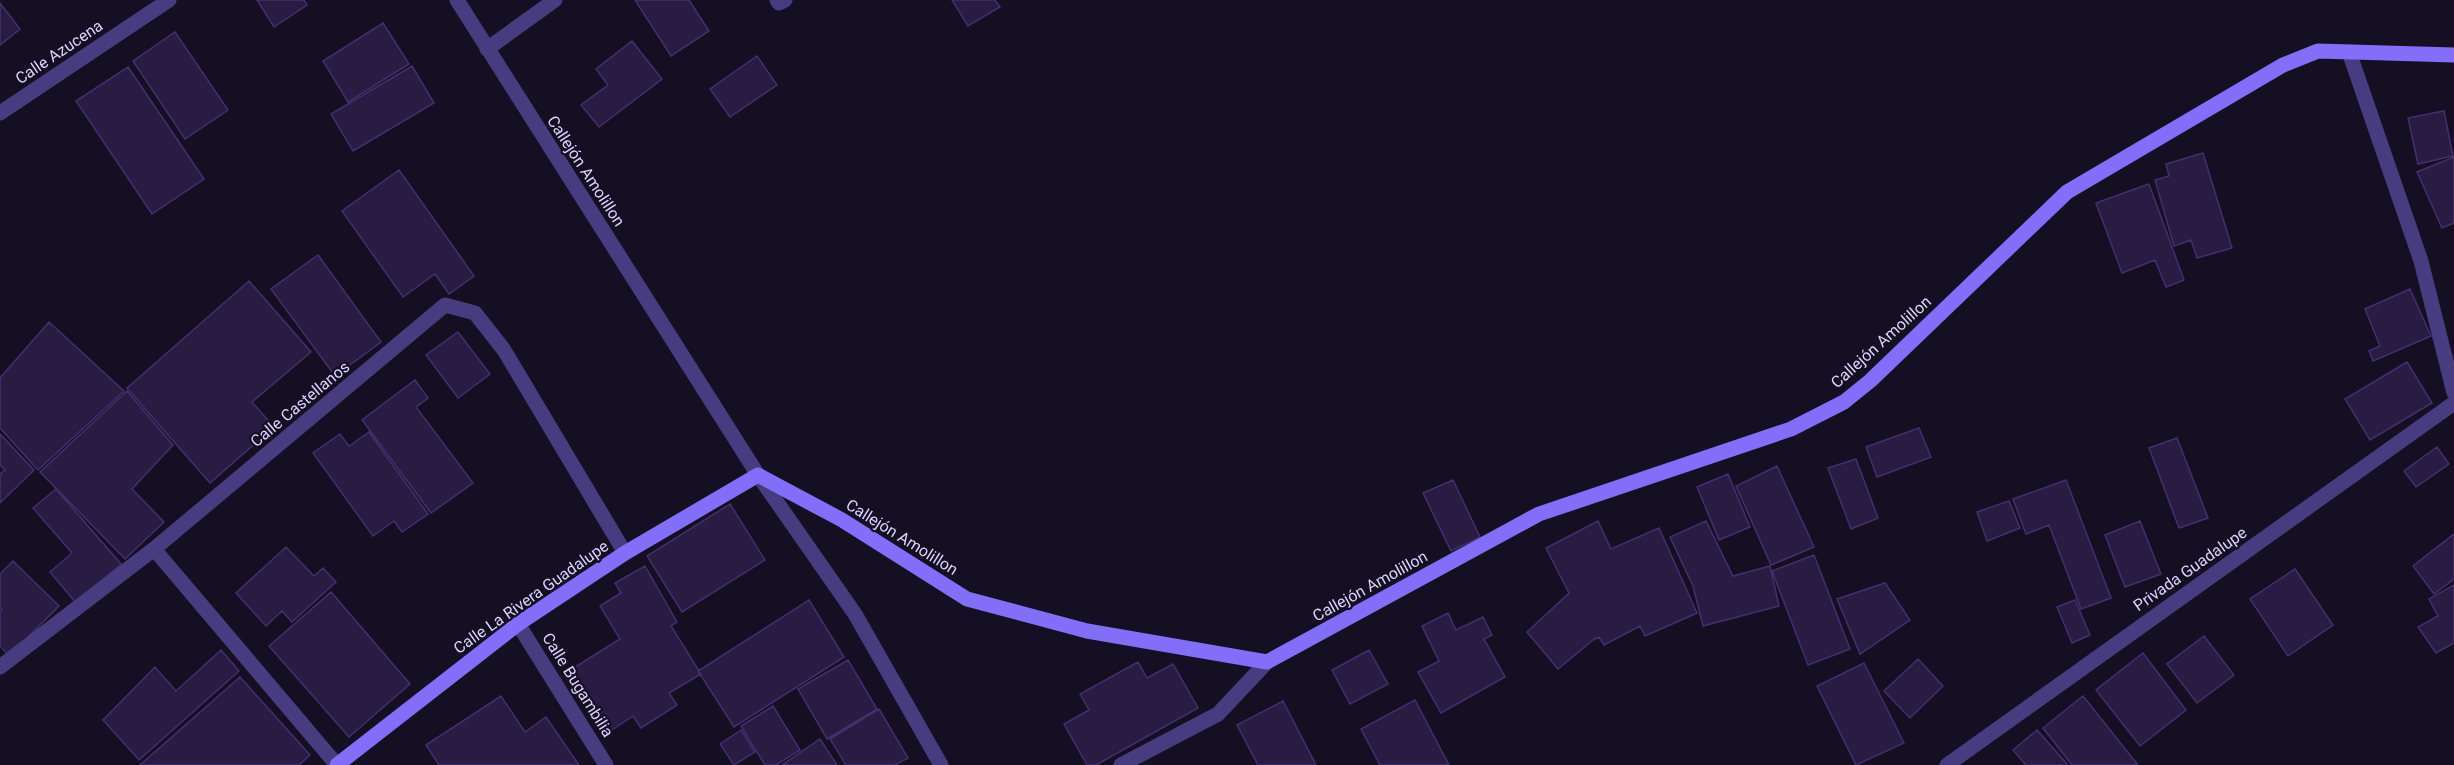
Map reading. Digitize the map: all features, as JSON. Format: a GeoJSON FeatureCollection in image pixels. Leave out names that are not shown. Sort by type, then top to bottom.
{"type":"FeatureCollection","features":[{"type":"Feature","properties":{"kind":"street","name":"Calle Azucena"},"geometry":{"type":"LineString","coordinates":[[0,113],[169,0]]}},
{"type":"Feature","properties":{"kind":"street","name":"Callejón Amolillon"},"geometry":{"type":"LineString","coordinates":[[457,0],[758,475],[842,520],[967,599],[1087,632],[1267,662],[1539,514],[1791,429],[1844,402],[1870,381],[2067,192],[2283,64],[2318,51],[2454,55]]}},
{"type":"Feature","properties":{"kind":"street"},"geometry":{"type":"LineString","coordinates":[[487,49],[555,0]]}},
{"type":"Feature","properties":{"kind":"street"},"geometry":{"type":"LineString","coordinates":[[2349,52],[2421,261],[2454,393]]}},
{"type":"Feature","properties":{"kind":"street","name":"Calle Castellanos"},"geometry":{"type":"LineString","coordinates":[[154,549],[445,305],[475,313],[504,350],[625,553]]}},
{"type":"Feature","properties":{"kind":"street","name":"Privada Guadalupe"},"geometry":{"type":"LineString","coordinates":[[1947,765],[2454,403]]}},
{"type":"Feature","properties":{"kind":"street"},"geometry":{"type":"LineString","coordinates":[[758,475],[855,614],[941,765]]}},
{"type":"Feature","properties":{"kind":"street","name":"Calle La Rivera Guadalupe"},"geometry":{"type":"LineString","coordinates":[[337,765],[519,624],[625,553],[758,475]]}},
{"type":"Feature","properties":{"kind":"street"},"geometry":{"type":"LineString","coordinates":[[0,667],[154,549],[337,765]]}},
{"type":"Feature","properties":{"kind":"street","name":"Calle Bugambilia"},"geometry":{"type":"LineString","coordinates":[[519,624],[606,765]]}},
{"type":"Feature","properties":{"kind":"street"},"geometry":{"type":"LineString","coordinates":[[1121,765],[1218,714],[1267,662]]}},
{"type":"Feature","properties":{"kind":"building"},"geometry":{"type":"Polygon","coordinates":[[[257,0],[304,0],[307,5],[274,27],[257,0]]]}},
{"type":"Feature","properties":{"kind":"building"},"geometry":{"type":"Polygon","coordinates":[[[635,0],[689,0],[709,31],[671,56],[635,0]]]}},
{"type":"Feature","properties":{"kind":"building"},"geometry":{"type":"Polygon","coordinates":[[[952,0],[995,0],[1000,7],[968,26],[952,0]]]}},
{"type":"Feature","properties":{"kind":"building"},"geometry":{"type":"Polygon","coordinates":[[[0,3],[20,29],[0,45],[0,3]]]}},
{"type":"Feature","properties":{"kind":"building"},"geometry":{"type":"Polygon","coordinates":[[[383,23],[409,64],[348,102],[323,61],[383,23]]]}},
{"type":"Feature","properties":{"kind":"building"},"geometry":{"type":"Polygon","coordinates":[[[175,32],[228,110],[185,139],[133,61],[175,32]]]}},
{"type":"Feature","properties":{"kind":"building"},"geometry":{"type":"Polygon","coordinates":[[[632,41],[662,79],[599,127],[581,105],[608,85],[596,69],[632,41]]]}},
{"type":"Feature","properties":{"kind":"building"},"geometry":{"type":"Polygon","coordinates":[[[757,56],[777,85],[730,117],[710,89],[757,56]]]}},
{"type":"Feature","properties":{"kind":"building"},"geometry":{"type":"Polygon","coordinates":[[[412,66],[434,103],[353,151],[331,114],[412,66]]]}},
{"type":"Feature","properties":{"kind":"building"},"geometry":{"type":"Polygon","coordinates":[[[128,67],[204,179],[152,214],[76,101],[128,67]]]}},
{"type":"Feature","properties":{"kind":"building"},"geometry":{"type":"Polygon","coordinates":[[[2444,111],[2453,156],[2418,164],[2408,118],[2444,111]]]}},
{"type":"Feature","properties":{"kind":"building"},"geometry":{"type":"Polygon","coordinates":[[[2203,153],[2232,248],[2197,258],[2191,240],[2174,246],[2155,180],[2169,176],[2166,164],[2203,153]]]}},
{"type":"Feature","properties":{"kind":"building"},"geometry":{"type":"Polygon","coordinates":[[[2454,157],[2454,223],[2442,228],[2417,172],[2454,157]]]}},
{"type":"Feature","properties":{"kind":"building"},"geometry":{"type":"Polygon","coordinates":[[[399,170],[474,276],[449,294],[435,274],[403,297],[342,211],[399,170]]]}},
{"type":"Feature","properties":{"kind":"building"},"geometry":{"type":"Polygon","coordinates":[[[2149,184],[2184,280],[2166,287],[2155,260],[2122,273],[2096,203],[2149,184]]]}},
{"type":"Feature","properties":{"kind":"building"},"geometry":{"type":"Polygon","coordinates":[[[318,255],[381,342],[335,376],[271,289],[318,255]]]}},
{"type":"Feature","properties":{"kind":"building"},"geometry":{"type":"Polygon","coordinates":[[[249,281],[311,352],[252,402],[274,427],[210,483],[127,388],[249,281]]]}},
{"type":"Feature","properties":{"kind":"building"},"geometry":{"type":"Polygon","coordinates":[[[2410,289],[2431,336],[2373,361],[2369,351],[2380,346],[2365,309],[2410,289]]]}},
{"type":"Feature","properties":{"kind":"building"},"geometry":{"type":"Polygon","coordinates":[[[49,322],[124,391],[38,470],[0,428],[0,378],[49,322]]]}},
{"type":"Feature","properties":{"kind":"building"},"geometry":{"type":"Polygon","coordinates":[[[458,332],[490,374],[458,398],[426,355],[458,332]]]}},
{"type":"Feature","properties":{"kind":"building"},"geometry":{"type":"Polygon","coordinates":[[[2407,362],[2432,403],[2370,440],[2345,399],[2407,362]]]}},
{"type":"Feature","properties":{"kind":"building"},"geometry":{"type":"Polygon","coordinates":[[[415,380],[428,398],[416,407],[473,483],[431,513],[362,420],[415,380]]]}},
{"type":"Feature","properties":{"kind":"building"},"geometry":{"type":"Polygon","coordinates":[[[127,391],[173,445],[132,489],[164,522],[125,559],[40,472],[127,391]]]}},
{"type":"Feature","properties":{"kind":"building"},"geometry":{"type":"Polygon","coordinates":[[[1919,428],[1931,457],[1877,477],[1866,447],[1919,428]]]}},
{"type":"Feature","properties":{"kind":"building"},"geometry":{"type":"Polygon","coordinates":[[[369,432],[428,514],[402,532],[394,521],[373,536],[313,453],[340,434],[349,446],[369,432]]]}},
{"type":"Feature","properties":{"kind":"building"},"geometry":{"type":"Polygon","coordinates":[[[0,434],[34,470],[0,503],[0,474],[5,470],[0,465],[0,434]]]}},
{"type":"Feature","properties":{"kind":"building"},"geometry":{"type":"Polygon","coordinates":[[[2177,438],[2208,518],[2179,528],[2149,448],[2177,438]]]}},
{"type":"Feature","properties":{"kind":"building"},"geometry":{"type":"Polygon","coordinates":[[[2437,447],[2449,464],[2416,487],[2404,471],[2437,447]]]}},
{"type":"Feature","properties":{"kind":"building"},"geometry":{"type":"Polygon","coordinates":[[[1856,459],[1878,518],[1851,529],[1828,468],[1856,459]]]}},
{"type":"Feature","properties":{"kind":"building"},"geometry":{"type":"Polygon","coordinates":[[[1777,466],[1814,547],[1771,565],[1736,486],[1777,466]]]}},
{"type":"Feature","properties":{"kind":"building"},"geometry":{"type":"Polygon","coordinates":[[[1728,474],[1750,527],[1719,540],[1697,487],[1728,474]]]}},
{"type":"Feature","properties":{"kind":"building"},"geometry":{"type":"Polygon","coordinates":[[[1453,480],[1480,537],[1451,551],[1423,493],[1453,480]]]}},
{"type":"Feature","properties":{"kind":"building"},"geometry":{"type":"Polygon","coordinates":[[[2066,480],[2111,598],[2081,609],[2049,525],[2026,534],[2013,499],[2066,480]]]}},
{"type":"Feature","properties":{"kind":"building"},"geometry":{"type":"Polygon","coordinates":[[[56,489],[121,564],[76,603],[50,572],[72,553],[33,508],[56,489]]]}},
{"type":"Feature","properties":{"kind":"building"},"geometry":{"type":"Polygon","coordinates":[[[2009,501],[2020,528],[1987,541],[1977,512],[2009,501]]]}},
{"type":"Feature","properties":{"kind":"building"},"geometry":{"type":"Polygon","coordinates":[[[730,504],[765,560],[682,612],[647,556],[730,504]]]}},
{"type":"Feature","properties":{"kind":"building"},"geometry":{"type":"Polygon","coordinates":[[[1598,521],[1611,549],[1659,528],[1697,613],[1645,636],[1640,626],[1604,645],[1599,637],[1558,669],[1527,632],[1569,593],[1546,548],[1598,521]]]}},
{"type":"Feature","properties":{"kind":"building"},"geometry":{"type":"Polygon","coordinates":[[[1706,521],[1733,576],[1770,566],[1779,606],[1703,626],[1693,586],[1670,537],[1706,521]]]}},
{"type":"Feature","properties":{"kind":"building"},"geometry":{"type":"Polygon","coordinates":[[[2140,521],[2161,574],[2125,587],[2105,535],[2140,521]]]}},
{"type":"Feature","properties":{"kind":"building"},"geometry":{"type":"Polygon","coordinates":[[[2454,534],[2454,579],[2434,594],[2413,566],[2454,534]]]}},
{"type":"Feature","properties":{"kind":"building"},"geometry":{"type":"Polygon","coordinates":[[[286,547],[314,576],[323,568],[336,582],[292,622],[282,611],[266,626],[236,593],[286,547]]]}},
{"type":"Feature","properties":{"kind":"building"},"geometry":{"type":"Polygon","coordinates":[[[1814,555],[1850,649],[1808,665],[1772,571],[1814,555]]]}},
{"type":"Feature","properties":{"kind":"building"},"geometry":{"type":"Polygon","coordinates":[[[13,561],[59,606],[9,656],[0,646],[0,611],[2,609],[0,607],[0,574],[13,561]]]}},
{"type":"Feature","properties":{"kind":"building"},"geometry":{"type":"Polygon","coordinates":[[[645,566],[677,622],[671,626],[701,674],[669,693],[677,705],[641,728],[633,716],[603,736],[564,674],[620,639],[600,606],[621,593],[615,583],[645,566]]]}},
{"type":"Feature","properties":{"kind":"building"},"geometry":{"type":"Polygon","coordinates":[[[2295,569],[2333,625],[2288,656],[2250,599],[2295,569]]]}},
{"type":"Feature","properties":{"kind":"building"},"geometry":{"type":"Polygon","coordinates":[[[1885,583],[1910,620],[1860,654],[1837,599],[1885,583]]]}},
{"type":"Feature","properties":{"kind":"building"},"geometry":{"type":"Polygon","coordinates":[[[2454,585],[2454,643],[2436,653],[2418,627],[2438,616],[2429,599],[2454,585]]]}},
{"type":"Feature","properties":{"kind":"building"},"geometry":{"type":"Polygon","coordinates":[[[331,592],[410,684],[349,737],[269,646],[331,592]]]}},
{"type":"Feature","properties":{"kind":"building"},"geometry":{"type":"Polygon","coordinates":[[[809,600],[844,657],[734,727],[698,671],[809,600]]]}},
{"type":"Feature","properties":{"kind":"building"},"geometry":{"type":"Polygon","coordinates":[[[2075,600],[2090,635],[2072,643],[2057,607],[2075,600]]]}},
{"type":"Feature","properties":{"kind":"building"},"geometry":{"type":"Polygon","coordinates":[[[1448,613],[1456,630],[1483,617],[1492,635],[1484,639],[1505,677],[1441,713],[1418,672],[1439,661],[1422,626],[1448,613]]]}},
{"type":"Feature","properties":{"kind":"building"},"geometry":{"type":"Polygon","coordinates":[[[2204,636],[2234,675],[2197,703],[2167,664],[2204,636]]]}},
{"type":"Feature","properties":{"kind":"building"},"geometry":{"type":"Polygon","coordinates":[[[221,650],[239,671],[139,760],[103,720],[155,667],[176,691],[221,650]]]}},
{"type":"Feature","properties":{"kind":"building"},"geometry":{"type":"Polygon","coordinates":[[[1369,650],[1388,684],[1350,704],[1332,670],[1369,650]]]}},
{"type":"Feature","properties":{"kind":"building"},"geometry":{"type":"Polygon","coordinates":[[[2143,653],[2186,710],[2140,746],[2096,690],[2143,653]]]}},
{"type":"Feature","properties":{"kind":"building"},"geometry":{"type":"Polygon","coordinates":[[[1918,659],[1943,686],[1910,718],[1884,691],[1918,659]]]}},
{"type":"Feature","properties":{"kind":"building"},"geometry":{"type":"Polygon","coordinates":[[[848,660],[877,709],[827,739],[798,689],[848,660]]]}},
{"type":"Feature","properties":{"kind":"building"},"geometry":{"type":"Polygon","coordinates":[[[1138,662],[1147,678],[1173,664],[1198,708],[1096,765],[1087,765],[1064,724],[1089,710],[1080,694],[1138,662]]]}},
{"type":"Feature","properties":{"kind":"building"},"geometry":{"type":"Polygon","coordinates":[[[1864,663],[1904,743],[1856,765],[1817,686],[1864,663]]]}},
{"type":"Feature","properties":{"kind":"building"},"geometry":{"type":"Polygon","coordinates":[[[240,677],[310,755],[299,765],[140,765],[240,677]]]}},
{"type":"Feature","properties":{"kind":"building"},"geometry":{"type":"Polygon","coordinates":[[[501,696],[525,732],[546,717],[579,765],[439,765],[426,745],[501,696]]]}},
{"type":"Feature","properties":{"kind":"building"},"geometry":{"type":"Polygon","coordinates":[[[2083,696],[2138,765],[2072,765],[2043,728],[2083,696]]]}},
{"type":"Feature","properties":{"kind":"building"},"geometry":{"type":"Polygon","coordinates":[[[1415,700],[1449,765],[1380,765],[1361,729],[1415,700]]]}},
{"type":"Feature","properties":{"kind":"building"},"geometry":{"type":"Polygon","coordinates":[[[1283,701],[1316,765],[1258,765],[1237,725],[1283,701]]]}},
{"type":"Feature","properties":{"kind":"building"},"geometry":{"type":"Polygon","coordinates":[[[773,706],[800,750],[776,765],[765,765],[741,726],[773,706]]]}},
{"type":"Feature","properties":{"kind":"building"},"geometry":{"type":"Polygon","coordinates":[[[879,709],[908,758],[895,765],[846,765],[830,739],[879,709]]]}},
{"type":"Feature","properties":{"kind":"building"},"geometry":{"type":"Polygon","coordinates":[[[741,730],[755,752],[734,765],[720,744],[741,730]]]}},
{"type":"Feature","properties":{"kind":"building"},"geometry":{"type":"Polygon","coordinates":[[[2037,730],[2068,765],[2026,765],[2013,750],[2037,730]]]}},
{"type":"Feature","properties":{"kind":"building"},"geometry":{"type":"Polygon","coordinates":[[[820,739],[837,765],[782,765],[820,739]]]}}]}
